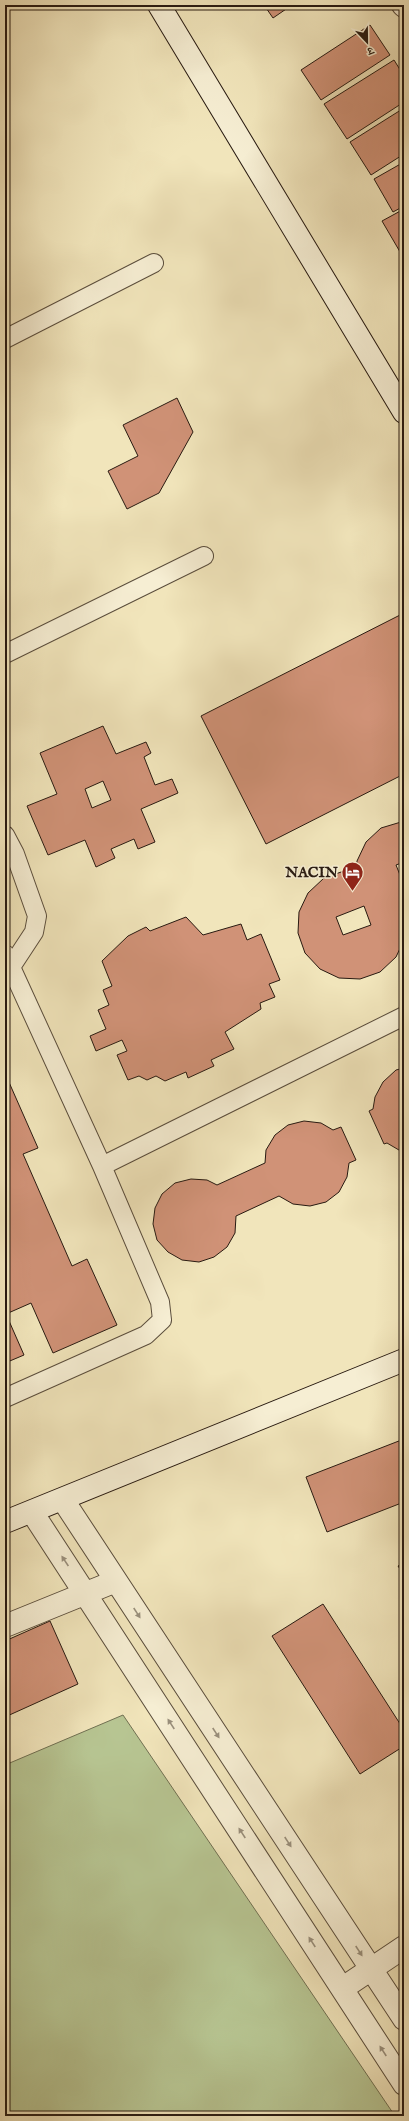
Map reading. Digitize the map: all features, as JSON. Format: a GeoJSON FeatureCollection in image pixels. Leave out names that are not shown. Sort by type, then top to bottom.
{"type":"FeatureCollection","features":[{"type":"Feature","properties":{"kind":"street"},"geometry":{"type":"LineString","coordinates":[[159,5],[404,412]]}},
{"type":"Feature","properties":{"kind":"street"},"geometry":{"type":"LineString","coordinates":[[5,1522],[63,1500],[404,1360]]}},
{"type":"Feature","properties":{"kind":"street"},"geometry":{"type":"LineString","coordinates":[[63,1500],[404,2019]]}},
{"type":"Feature","properties":{"kind":"street"},"geometry":{"type":"LineString","coordinates":[[32,1512],[343,1988],[404,2084]]}},
{"type":"Feature","properties":{"kind":"street"},"geometry":{"type":"LineString","coordinates":[[5,1626],[116,1580]]}},
{"type":"Feature","properties":{"kind":"street"},"geometry":{"type":"LineString","coordinates":[[343,1988],[404,1946]]}},
{"type":"Feature","properties":{"kind":"lane"},"geometry":{"type":"LineString","coordinates":[[5,339],[154,263]]}},
{"type":"Feature","properties":{"kind":"lane"},"geometry":{"type":"LineString","coordinates":[[5,654],[204,556]]}},
{"type":"Feature","properties":{"kind":"lane"},"geometry":{"type":"LineString","coordinates":[[5,835],[15,854],[37,916],[34,932],[8,961],[102,1166],[160,1302],[162,1320],[146,1335],[5,1398]]}},
{"type":"Feature","properties":{"kind":"lane"},"geometry":{"type":"LineString","coordinates":[[102,1166],[404,1016]]}},
{"type":"Feature","properties":{"kind":"green space"},"geometry":{"type":"Polygon","coordinates":[[[123,1715],[395,2116],[5,2116],[5,1765],[123,1715]]]}},
{"type":"Feature","properties":{"kind":"building"},"geometry":{"type":"Polygon","coordinates":[[[264,5],[292,5],[273,18],[264,5]]]}},
{"type":"Feature","properties":{"kind":"building"},"geometry":{"type":"Polygon","coordinates":[[[370,25],[390,55],[321,100],[301,70],[370,25]]]}},
{"type":"Feature","properties":{"kind":"building"},"geometry":{"type":"Polygon","coordinates":[[[394,60],[404,76],[404,102],[347,139],[324,104],[394,60]]]}},
{"type":"Feature","properties":{"kind":"building"},"geometry":{"type":"Polygon","coordinates":[[[404,108],[404,154],[371,175],[350,142],[404,108]]]}},
{"type":"Feature","properties":{"kind":"building"},"geometry":{"type":"Polygon","coordinates":[[[404,162],[404,206],[393,212],[374,179],[404,162]]]}},
{"type":"Feature","properties":{"kind":"building"},"geometry":{"type":"Polygon","coordinates":[[[404,209],[404,257],[403,257],[382,221],[404,209]]]}},
{"type":"Feature","properties":{"kind":"building"},"geometry":{"type":"Polygon","coordinates":[[[177,398],[193,432],[159,493],[127,509],[108,471],[138,456],[123,425],[177,398]]]}},
{"type":"Feature","properties":{"kind":"building"},"geometry":{"type":"Polygon","coordinates":[[[404,613],[404,774],[266,844],[201,716],[404,613]]]}},
{"type":"Feature","properties":{"kind":"building"},"geometry":{"type":"Polygon","coordinates":[[[103,726],[116,754],[146,742],[151,753],[144,757],[155,785],[172,779],[178,793],[141,809],[155,842],[138,849],[134,839],[111,849],[115,858],[96,867],[85,840],[48,855],[27,806],[57,794],[40,753],[103,726]],[[103,781],[85,789],[92,808],[111,800],[103,781]]]}},
{"type":"Feature","properties":{"kind":"building"},"geometry":{"type":"Polygon","coordinates":[[[404,822],[404,862],[396,865],[404,885],[404,940],[396,957],[380,972],[360,979],[339,978],[320,969],[305,953],[298,933],[299,912],[308,893],[324,878],[344,871],[356,872],[357,861],[366,842],[381,828],[404,822]],[[364,906],[336,917],[343,935],[371,925],[364,906]]]}},
{"type":"Feature","properties":{"kind":"building"},"geometry":{"type":"Polygon","coordinates":[[[186,917],[203,935],[241,924],[247,940],[261,934],[280,980],[269,984],[275,997],[260,1003],[261,1009],[225,1032],[234,1049],[211,1060],[214,1066],[188,1078],[186,1072],[165,1081],[156,1076],[147,1080],[139,1076],[128,1080],[117,1055],[127,1051],[122,1040],[96,1051],[90,1036],[106,1029],[98,1010],[109,1005],[103,990],[112,986],[102,961],[128,936],[146,927],[150,931],[186,917]]]}},
{"type":"Feature","properties":{"kind":"building"},"geometry":{"type":"Polygon","coordinates":[[[404,1068],[404,1153],[387,1143],[384,1144],[369,1111],[373,1109],[375,1097],[383,1082],[396,1070],[404,1068]]]}},
{"type":"Feature","properties":{"kind":"building"},"geometry":{"type":"Polygon","coordinates":[[[8,1080],[38,1148],[23,1154],[72,1266],[87,1259],[117,1325],[53,1353],[31,1303],[6,1314],[24,1355],[5,1363],[5,1082],[8,1080]]]}},
{"type":"Feature","properties":{"kind":"building"},"geometry":{"type":"Polygon","coordinates":[[[304,1121],[321,1123],[333,1130],[341,1127],[356,1160],[349,1163],[347,1177],[339,1192],[326,1202],[310,1206],[293,1204],[279,1196],[236,1216],[235,1233],[227,1247],[214,1257],[199,1262],[182,1260],[168,1252],[157,1240],[153,1224],[155,1208],[162,1194],[175,1183],[191,1179],[207,1180],[217,1185],[265,1163],[266,1150],[275,1135],[288,1125],[304,1121]]]}},
{"type":"Feature","properties":{"kind":"building"},"geometry":{"type":"Polygon","coordinates":[[[404,1439],[404,1502],[327,1532],[306,1477],[404,1439]]]}},
{"type":"Feature","properties":{"kind":"building"},"geometry":{"type":"Polygon","coordinates":[[[404,1563],[404,1575],[398,1566],[404,1563]]]}},
{"type":"Feature","properties":{"kind":"building"},"geometry":{"type":"Polygon","coordinates":[[[323,1604],[404,1730],[404,1746],[360,1774],[272,1636],[323,1604]]]}},
{"type":"Feature","properties":{"kind":"building"},"geometry":{"type":"Polygon","coordinates":[[[50,1621],[78,1684],[5,1717],[5,1641],[50,1621]]]}},
{"type":"Feature","properties":{"kind":"place","name":"NACIN"},"geometry":{"type":"Point","coordinates":[353,892]}}]}
